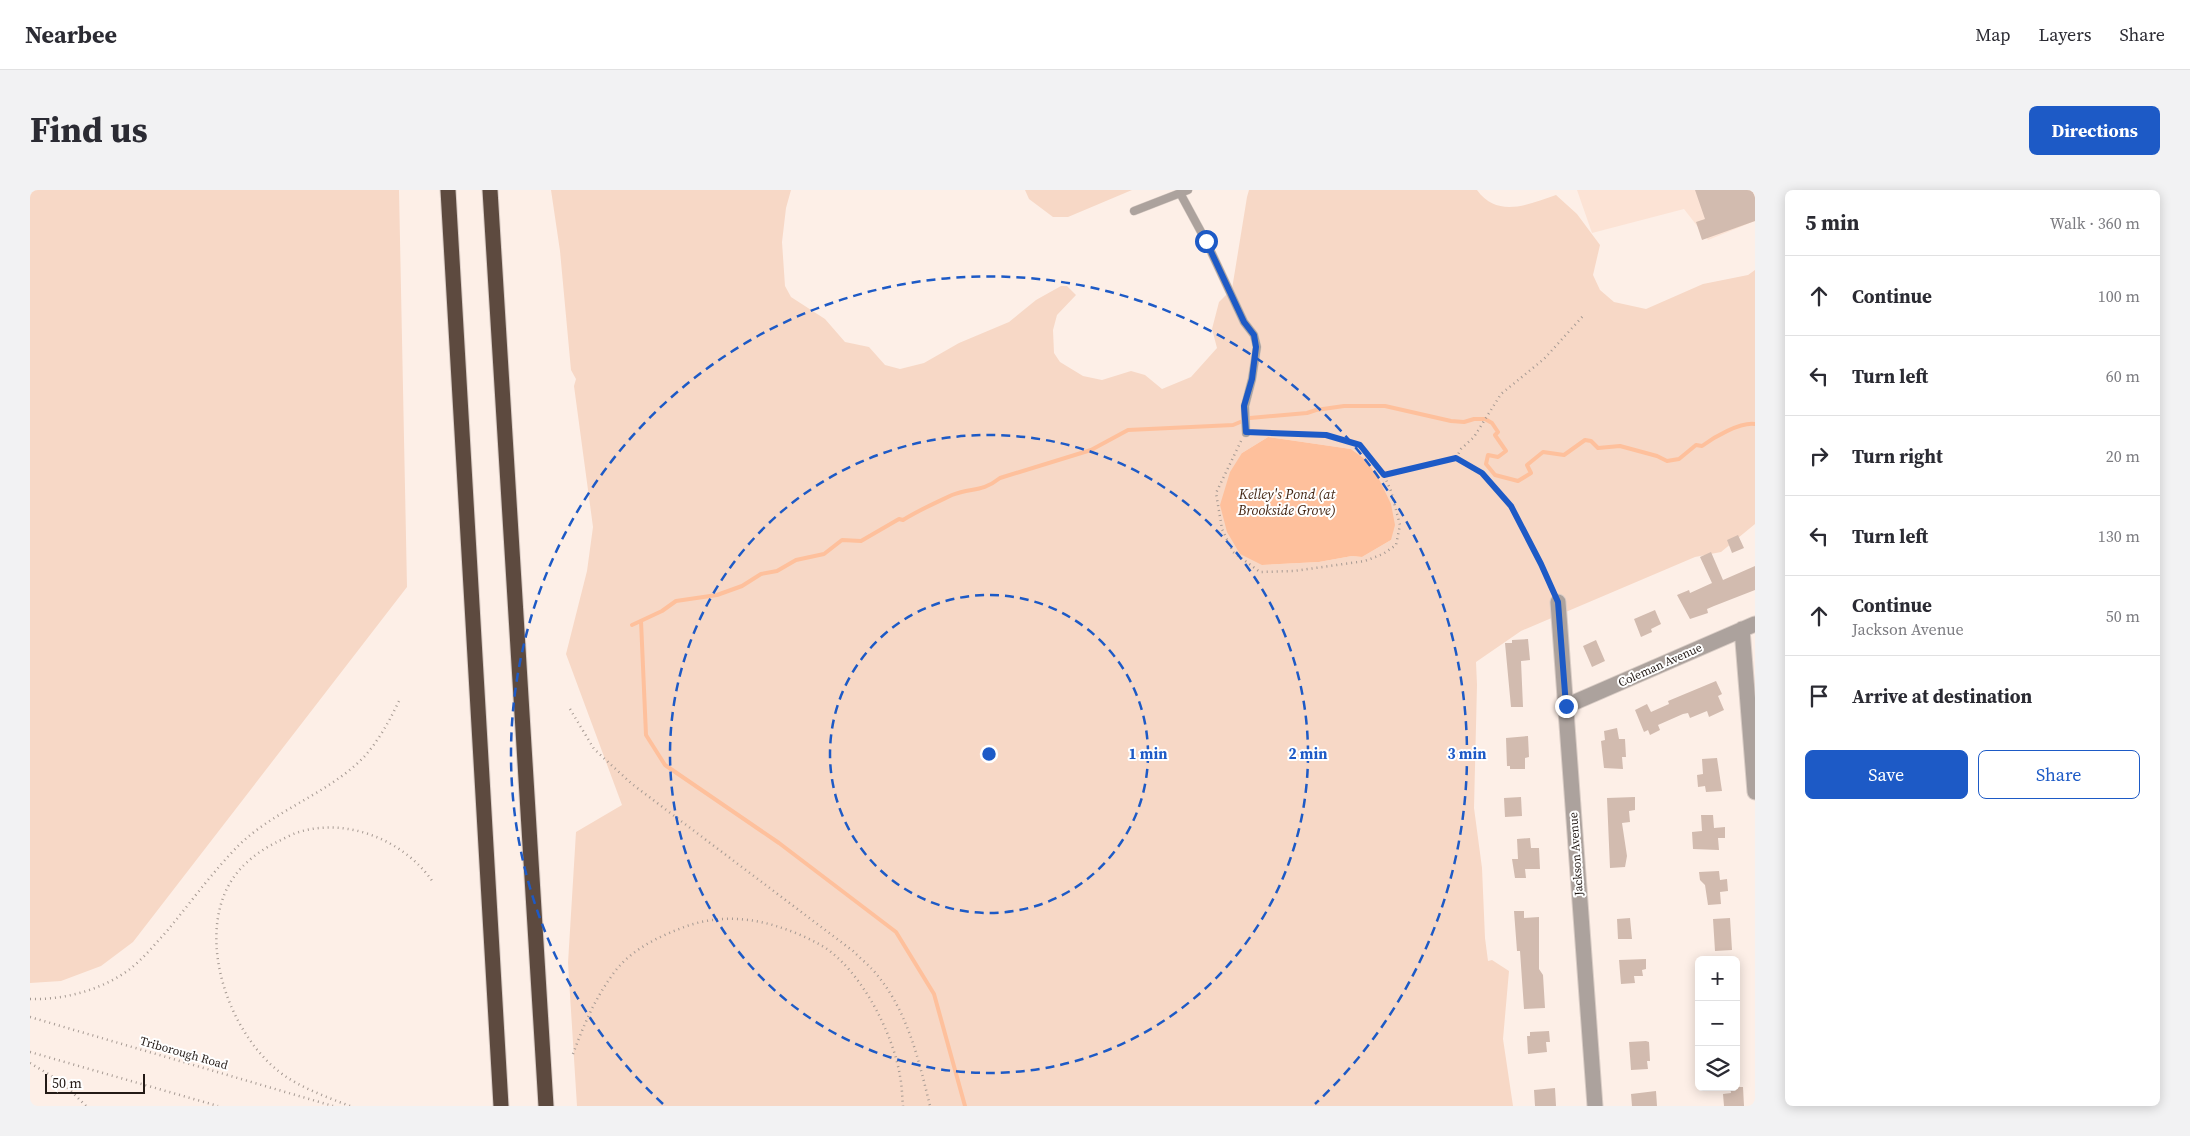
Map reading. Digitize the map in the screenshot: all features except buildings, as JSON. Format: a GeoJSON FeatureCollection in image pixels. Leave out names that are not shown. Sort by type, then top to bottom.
{"type":"FeatureCollection","features":[{"type":"Feature","properties":{"kind":"highway"},"geometry":{"type":"LineString","coordinates":[[448,190],[501,1106]]}},
{"type":"Feature","properties":{"kind":"highway"},"geometry":{"type":"LineString","coordinates":[[490,190],[546,1106]]}},
{"type":"Feature","properties":{"kind":"street","name":"Jackson Avenue"},"geometry":{"type":"LineString","coordinates":[[1558,602],[1595,1106]]}},
{"type":"Feature","properties":{"kind":"street","name":"Coleman Avenue"},"geometry":{"type":"LineString","coordinates":[[1566,706],[1749,626]]}},
{"type":"Feature","properties":{"kind":"street"},"geometry":{"type":"LineString","coordinates":[[1749,626],[1755,792]]}},
{"type":"Feature","properties":{"kind":"lane"},"geometry":{"type":"LineString","coordinates":[[1134,211],[1188,190]]}},
{"type":"Feature","properties":{"kind":"lane"},"geometry":{"type":"LineString","coordinates":[[1180,193],[1206,241],[1244,322],[1254,335],[1256,347],[1252,379],[1244,406],[1246,432]]}},
{"type":"Feature","properties":{"kind":"path"},"geometry":{"type":"LineString","coordinates":[[1456,458],[1461,449],[1474,437],[1501,394],[1544,359],[1583,316]]}},
{"type":"Feature","properties":{"kind":"path"},"geometry":{"type":"LineString","coordinates":[[1246,432],[1326,435],[1360,445],[1384,475],[1391,491],[1400,526],[1396,545],[1383,554],[1365,562],[1294,571],[1260,572],[1234,552],[1222,529],[1216,493],[1246,432]]}},
{"type":"Feature","properties":{"kind":"path"},"geometry":{"type":"LineString","coordinates":[[1384,475],[1456,458],[1482,473],[1511,506],[1558,602]]}},
{"type":"Feature","properties":{"kind":"path"},"geometry":{"type":"LineString","coordinates":[[30,999],[51,1000],[77,994],[105,983],[129,970],[147,953],[239,845],[264,825],[328,785],[363,757],[379,737],[400,699]]}},
{"type":"Feature","properties":{"kind":"path"},"geometry":{"type":"LineString","coordinates":[[570,709],[594,748],[632,784],[854,951],[877,975],[894,998],[907,1028],[918,1059],[930,1106]]}},
{"type":"Feature","properties":{"kind":"path"},"geometry":{"type":"LineString","coordinates":[[350,1106],[318,1094],[287,1078],[265,1060],[243,1033],[228,998],[218,964],[216,932],[230,883],[246,863],[266,847],[298,832],[328,827],[362,832],[398,847],[423,867],[433,882]]}},
{"type":"Feature","properties":{"kind":"path"},"geometry":{"type":"LineString","coordinates":[[573,1054],[586,1019],[598,996],[617,969],[633,954],[652,941],[688,925],[710,920],[756,920],[795,932],[825,948],[849,970],[872,1003],[890,1041],[900,1075],[903,1106]]}},
{"type":"Feature","properties":{"kind":"path","name":"Triborough Road"},"geometry":{"type":"LineString","coordinates":[[30,1017],[334,1106]]}},
{"type":"Feature","properties":{"kind":"path"},"geometry":{"type":"LineString","coordinates":[[30,1052],[218,1106]]}},
{"type":"Feature","properties":{"kind":"path"},"geometry":{"type":"LineString","coordinates":[[30,1064],[63,1083],[86,1106]]}},
{"type":"Feature","properties":{"kind":"shaded area"},"geometry":{"type":"Polygon","coordinates":[[[30,190],[399,190],[407,587],[133,942],[101,966],[61,981],[30,983],[30,190]]]}},
{"type":"Feature","properties":{"kind":"shaded area"},"geometry":{"type":"Polygon","coordinates":[[[551,190],[791,190],[786,208],[782,242],[785,286],[791,297],[825,319],[845,342],[869,347],[885,365],[900,369],[924,363],[959,343],[1009,322],[1036,300],[1061,286],[1067,286],[1076,295],[1057,315],[1053,330],[1054,353],[1060,362],[1083,376],[1102,380],[1131,371],[1145,375],[1162,389],[1191,377],[1217,348],[1212,329],[1219,302],[1232,289],[1249,190],[1477,190],[1485,199],[1504,207],[1525,205],[1556,195],[1577,214],[1600,245],[1593,275],[1600,290],[1614,302],[1646,309],[1703,284],[1748,275],[1755,270],[1755,524],[1721,552],[1695,557],[1521,631],[1476,662],[1474,808],[1482,868],[1485,938],[1488,961],[1492,960],[1509,971],[1503,1039],[1513,1106],[577,1106],[568,963],[576,832],[622,805],[566,654],[587,571],[593,527],[574,386],[576,379],[571,370],[560,251],[551,190]],[[1268,437],[1242,453],[1262,565],[1319,562],[1352,556],[1362,557],[1391,540],[1365,459],[1351,449],[1268,437]]]}},
{"type":"Feature","properties":{"kind":"shaded area"},"geometry":{"type":"Polygon","coordinates":[[[1025,190],[1132,190],[1068,217],[1053,217],[1029,199],[1025,190]]]}},
{"type":"Feature","properties":{"kind":"shaded area"},"geometry":{"type":"Polygon","coordinates":[[[1577,190],[1755,190],[1755,221],[1708,240],[1684,209],[1592,233],[1577,190]]]}},
{"type":"Feature","properties":{"kind":"water","name":"Kelley's Pond (at Brookside Grove)"},"geometry":{"type":"Polygon","coordinates":[[[1268,437],[1351,449],[1365,459],[1378,477],[1391,504],[1395,525],[1391,540],[1362,557],[1352,556],[1319,562],[1262,565],[1240,554],[1227,532],[1220,505],[1230,472],[1242,453],[1268,437]]]}},
{"type":"Feature","properties":{"kind":"waterway"},"geometry":{"type":"LineString","coordinates":[[632,625],[662,611],[676,601],[717,595],[742,586],[761,574],[777,571],[796,560],[824,554],[842,540],[861,541],[899,519],[903,520],[952,495],[982,488],[1000,478],[1091,450],[1128,430],[1233,425],[1250,418],[1307,413],[1344,406],[1385,406],[1451,421],[1464,422],[1474,419],[1485,419],[1492,423],[1498,432],[1495,435],[1506,451],[1498,457],[1488,455],[1486,464],[1495,475],[1518,481],[1531,473],[1527,465],[1543,452],[1564,455],[1585,440],[1591,441],[1598,448],[1620,446],[1657,456],[1667,461],[1679,459],[1696,445],[1702,446],[1742,425],[1755,424]]}},
{"type":"Feature","properties":{"kind":"waterway"},"geometry":{"type":"LineString","coordinates":[[641,621],[646,735],[665,765],[779,843],[896,932],[934,994],[965,1106]]}},
{"type":"Feature","properties":{"kind":"route"},"geometry":{"type":"LineString","coordinates":[[1206,241],[1222,280],[1244,322],[1254,335],[1256,347],[1252,379],[1244,406],[1246,432],[1326,435],[1360,445],[1384,475],[1422,464],[1456,458],[1482,473],[1511,506],[1558,602],[1566,706]]}}]}
